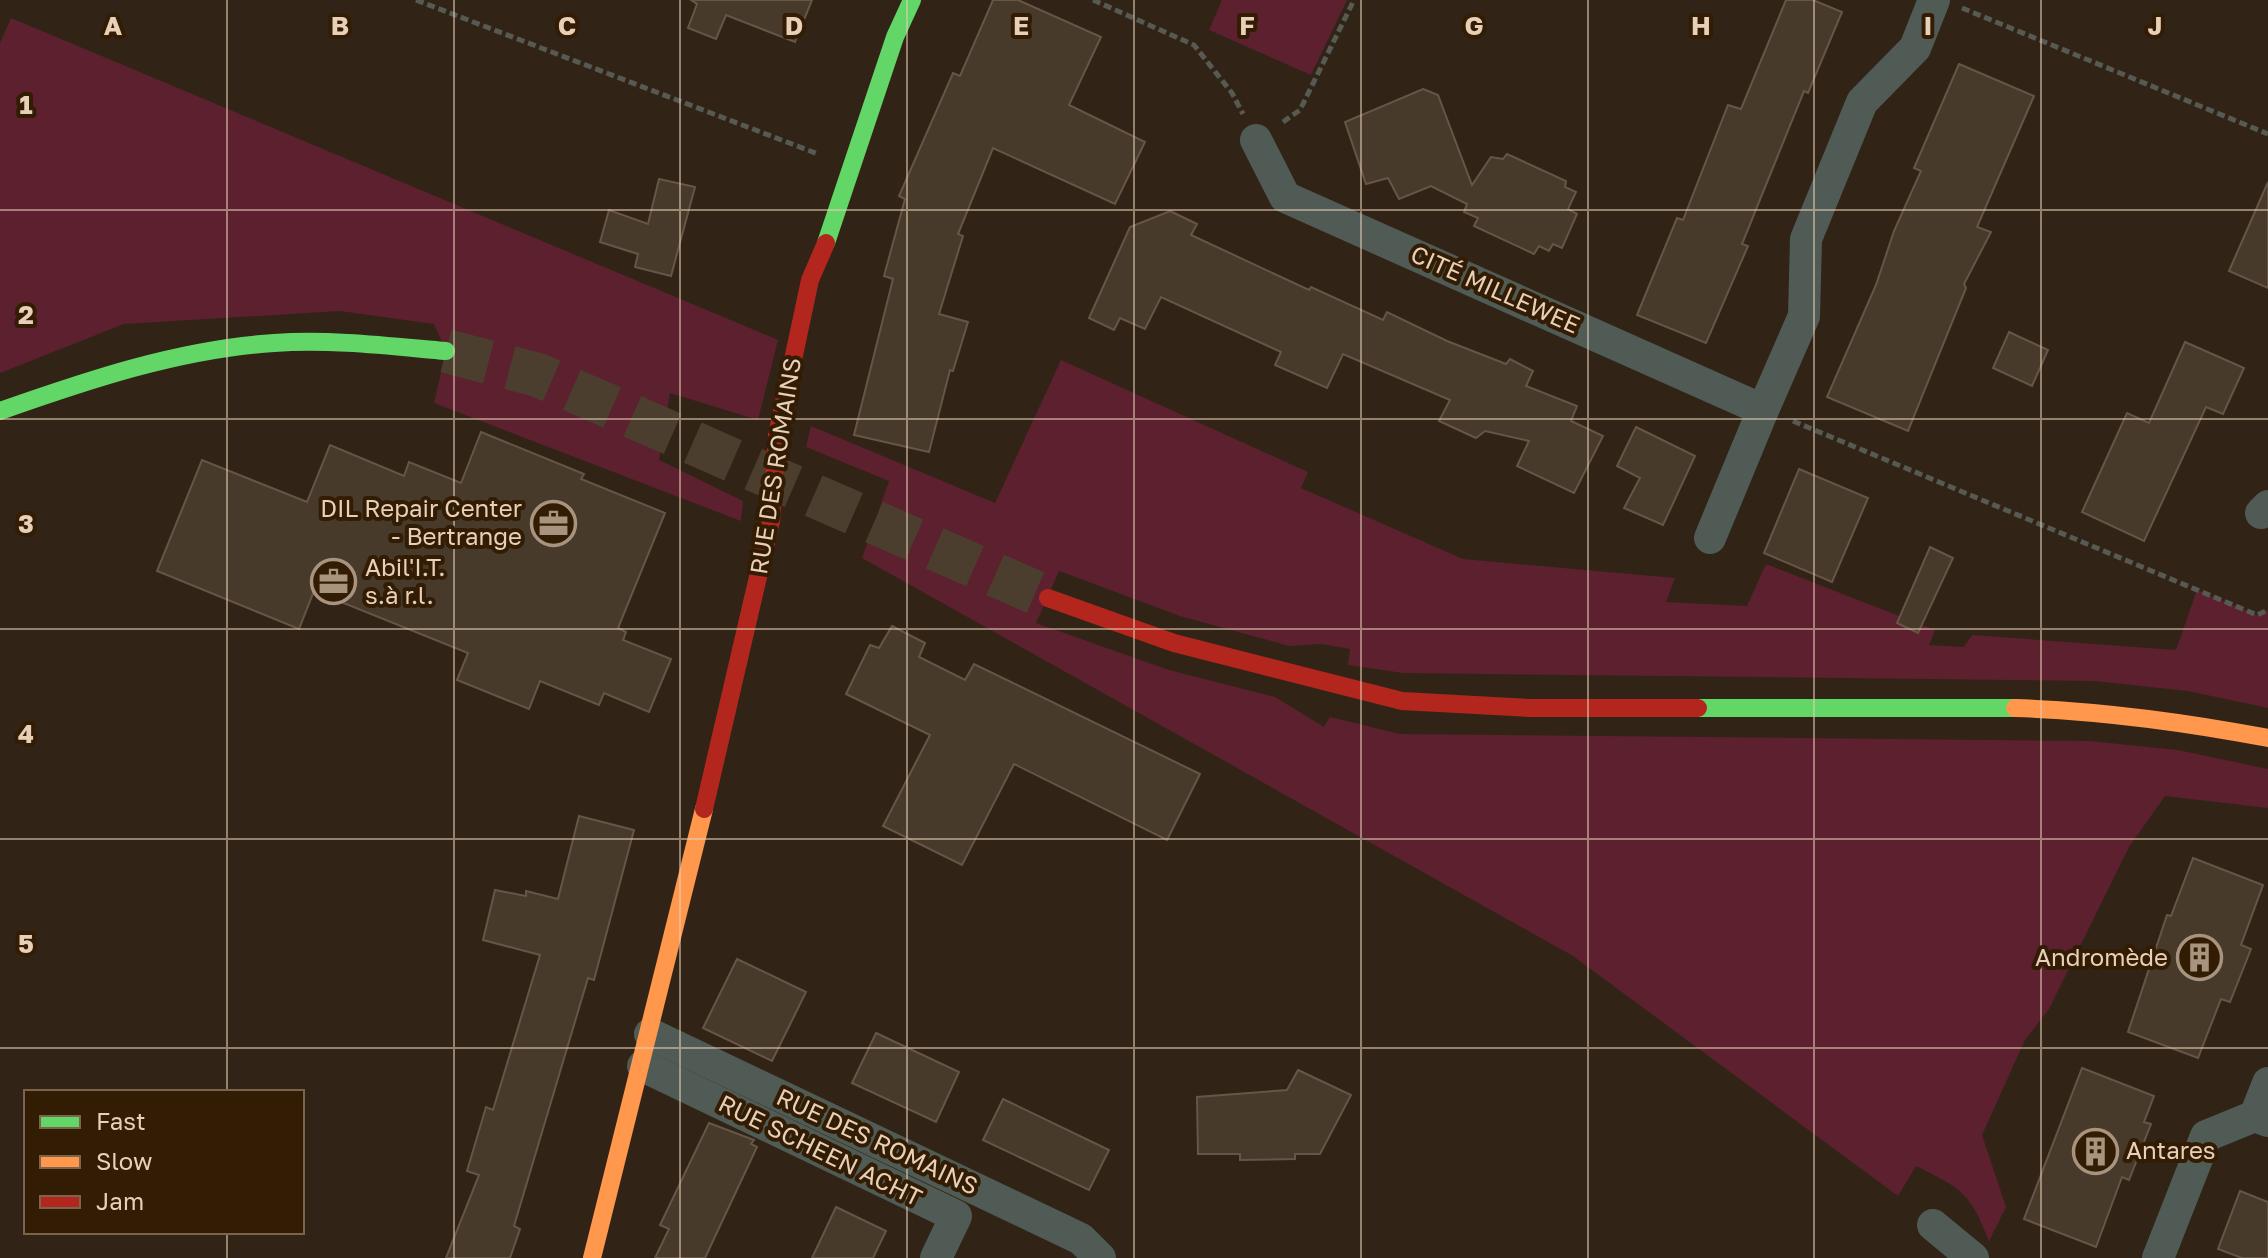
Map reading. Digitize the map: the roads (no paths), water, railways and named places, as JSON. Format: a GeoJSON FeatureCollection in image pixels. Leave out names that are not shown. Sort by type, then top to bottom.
{"type":"FeatureCollection","features":[{"type":"Feature","properties":{"kind":"main road","name":"RUE DES ROMAINS"},"geometry":{"type":"LineString","coordinates":[[592,1258],[643,1066],[774,509],[777,435],[810,280],[853,167],[895,37],[912,0]]}},
{"type":"Feature","properties":{"kind":"main road"},"geometry":{"type":"LineString","coordinates":[[0,411],[71,385],[168,360],[250,345],[334,342],[446,351]]}},
{"type":"Feature","properties":{"kind":"main road"},"geometry":{"type":"LineString","coordinates":[[1048,598],[1174,643],[1402,701],[1530,708],[1998,707],[2091,711],[2183,722],[2268,738]]}},
{"type":"Feature","properties":{"kind":"street"},"geometry":{"type":"LineString","coordinates":[[1710,538],[1804,316],[1806,239],[1862,102],[1915,48],[1943,2]]}},
{"type":"Feature","properties":{"kind":"street","name":"CITÉ MILLEWEE"},"geometry":{"type":"LineString","coordinates":[[1256,140],[1285,197],[1763,410]]}},
{"type":"Feature","properties":{"kind":"street","name":"RUE DES ROMAINS"},"geometry":{"type":"LineString","coordinates":[[650,1034],[1081,1239],[1100,1258]]}},
{"type":"Feature","properties":{"kind":"street","name":"RUE SCHEEN ACHT"},"geometry":{"type":"LineString","coordinates":[[643,1066],[956,1216],[936,1258]]}},
{"type":"Feature","properties":{"kind":"street"},"geometry":{"type":"LineString","coordinates":[[2158,1258],[2206,1136],[2262,1119],[2268,1083]]}},
{"type":"Feature","properties":{"kind":"street"},"geometry":{"type":"LineString","coordinates":[[1933,1225],[1973,1258]]}},
{"type":"Feature","properties":{"kind":"tunnel"},"geometry":{"type":"LineString","coordinates":[[446,351],[538,375],[1048,598]]}},
{"type":"Feature","properties":{"kind":"place","name":"DIL Repair Center - Bertrange"},"geometry":{"type":"Point","coordinates":[553,523]}},
{"type":"Feature","properties":{"kind":"place","name":"Abil'I.T. s.à r.l."},"geometry":{"type":"Point","coordinates":[334,582]}},
{"type":"Feature","properties":{"kind":"place","name":"Andromède"},"geometry":{"type":"Point","coordinates":[2199,958]}},
{"type":"Feature","properties":{"kind":"place","name":"Antares"},"geometry":{"type":"Point","coordinates":[2095,1151]}}]}
